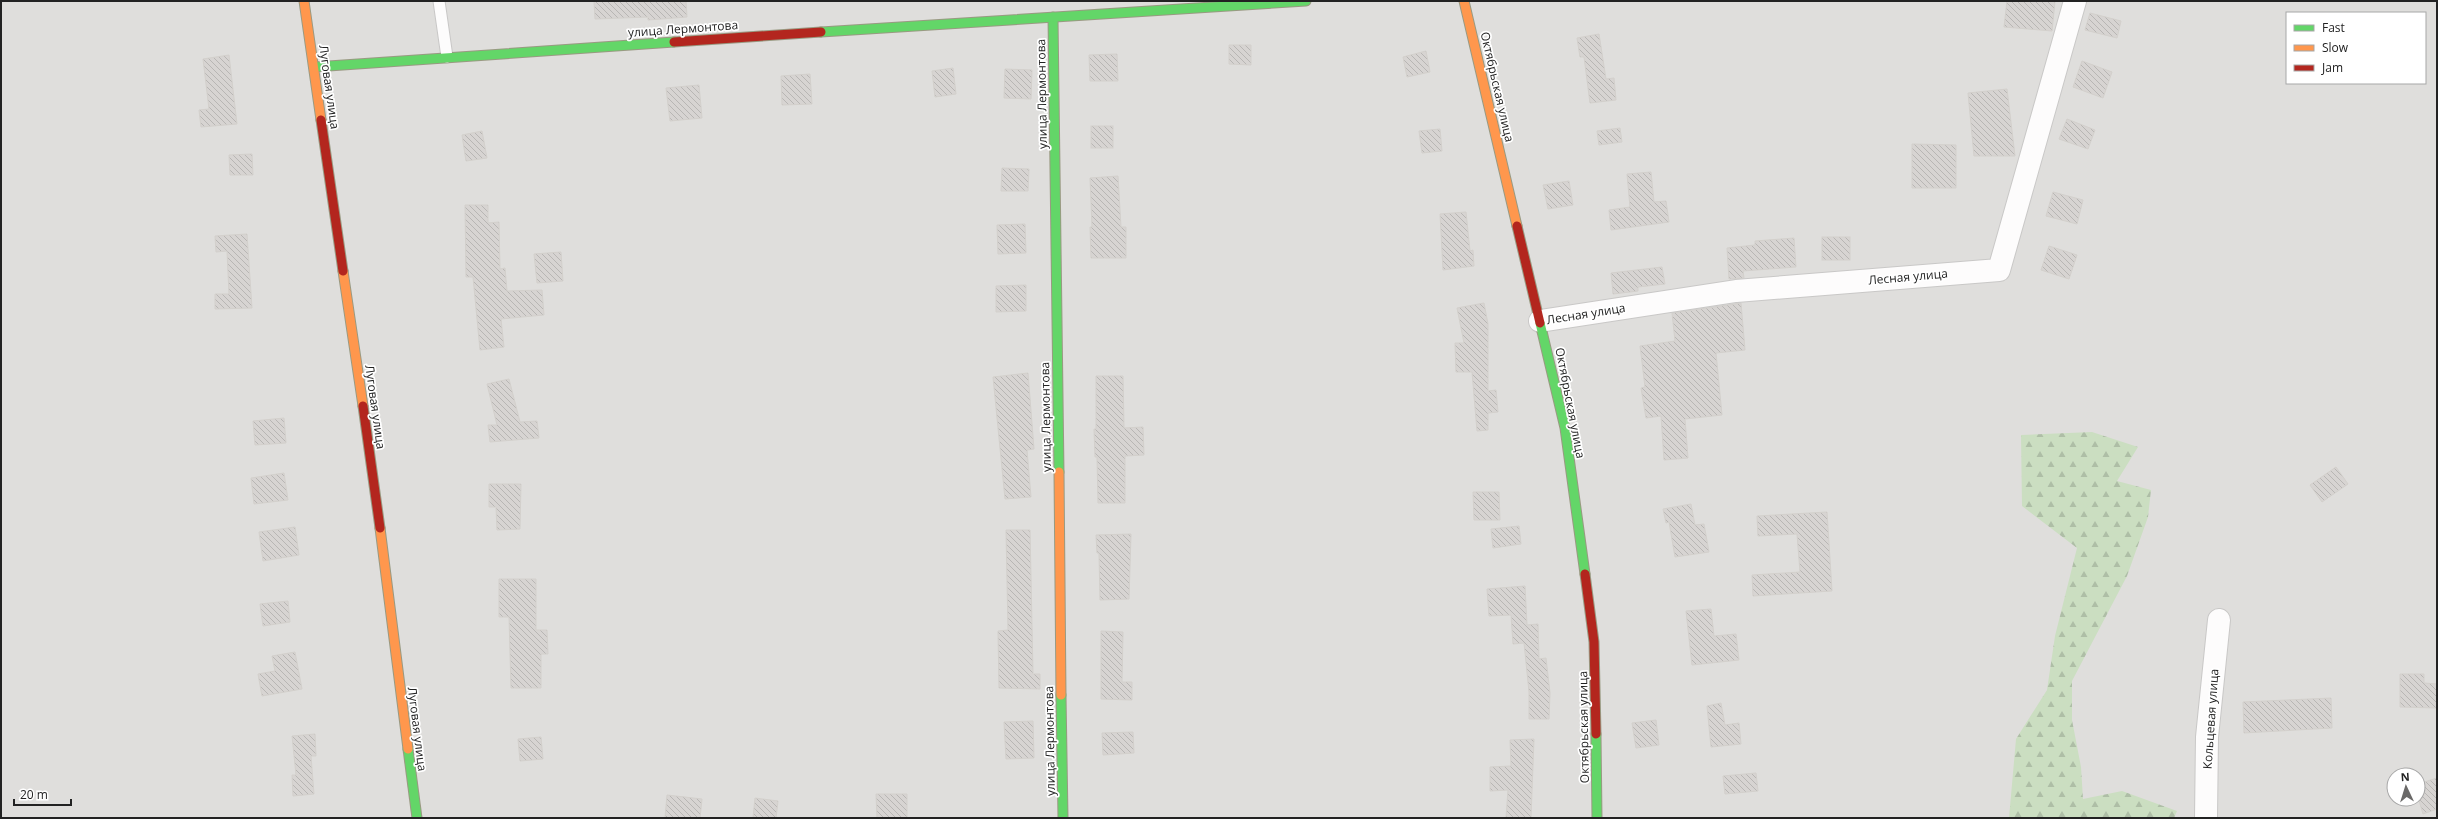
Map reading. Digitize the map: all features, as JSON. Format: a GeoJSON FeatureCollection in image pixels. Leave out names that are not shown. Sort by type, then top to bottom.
{"type":"FeatureCollection","features":[{"type":"Feature","properties":{"kind":"street","name":"Луговая улица"},"geometry":{"type":"LineString","coordinates":[[304,1],[375,487],[416,818]]}},
{"type":"Feature","properties":{"kind":"street","name":"улица Лермонтова"},"geometry":{"type":"LineString","coordinates":[[314,68],[447,57],[1306,1]]}},
{"type":"Feature","properties":{"kind":"street","name":"Октябрьская улица"},"geometry":{"type":"LineString","coordinates":[[1464,1],[1565,428],[1594,642],[1597,818]]}},
{"type":"Feature","properties":{"kind":"street","name":"Лесная улица"},"geometry":{"type":"LineString","coordinates":[[1540,321],[1736,291],[1999,270],[2075,1]]}},
{"type":"Feature","properties":{"kind":"street","name":"улица Лермонтова"},"geometry":{"type":"LineString","coordinates":[[1053,17],[1063,818]]}},
{"type":"Feature","properties":{"kind":"street","name":"Кольцевая улица"},"geometry":{"type":"LineString","coordinates":[[2206,818],[2207,737],[2219,620]]}},
{"type":"Feature","properties":{"kind":"lane"},"geometry":{"type":"LineString","coordinates":[[439,1],[447,57]]}},
{"type":"Feature","properties":{"kind":"shaded area"},"geometry":{"type":"Polygon","coordinates":[[[1,1],[2437,1],[2437,818],[1,818],[1,1]]]}},
{"type":"Feature","properties":{"kind":"green space"},"geometry":{"type":"Polygon","coordinates":[[[2092,432],[2138,447],[2117,481],[2151,490],[2148,517],[2127,576],[2072,681],[2072,720],[2081,767],[2083,799],[2122,791],[2177,811],[2174,818],[2009,818],[2016,739],[2047,690],[2055,636],[2077,548],[2022,506],[2021,435],[2092,432]]]}},
{"type":"Feature","properties":{"kind":"building"},"geometry":{"type":"Polygon","coordinates":[[[594,1],[686,1],[687,17],[648,20],[648,17],[595,19],[594,1]]]}},
{"type":"Feature","properties":{"kind":"building"},"geometry":{"type":"Polygon","coordinates":[[[2007,1],[2055,1],[2052,31],[2004,27],[2007,1]]]}},
{"type":"Feature","properties":{"kind":"building"},"geometry":{"type":"Polygon","coordinates":[[[2090,13],[2121,21],[2117,38],[2085,30],[2090,13]]]}},
{"type":"Feature","properties":{"kind":"building"},"geometry":{"type":"Polygon","coordinates":[[[1599,34],[1606,79],[1614,78],[1616,100],[1590,103],[1584,57],[1580,57],[1577,38],[1599,34]]]}},
{"type":"Feature","properties":{"kind":"building"},"geometry":{"type":"Polygon","coordinates":[[[1229,45],[1251,45],[1251,65],[1229,64],[1229,45]]]}},
{"type":"Feature","properties":{"kind":"building"},"geometry":{"type":"Polygon","coordinates":[[[1426,51],[1430,72],[1407,77],[1403,57],[1426,51]]]}},
{"type":"Feature","properties":{"kind":"building"},"geometry":{"type":"Polygon","coordinates":[[[1117,54],[1118,81],[1090,81],[1089,55],[1117,54]]]}},
{"type":"Feature","properties":{"kind":"building"},"geometry":{"type":"Polygon","coordinates":[[[229,55],[237,124],[201,127],[199,110],[209,109],[203,59],[229,55]]]}},
{"type":"Feature","properties":{"kind":"building"},"geometry":{"type":"Polygon","coordinates":[[[2082,61],[2112,72],[2103,98],[2073,87],[2082,61]]]}},
{"type":"Feature","properties":{"kind":"building"},"geometry":{"type":"Polygon","coordinates":[[[953,68],[956,94],[935,97],[932,71],[953,68]]]}},
{"type":"Feature","properties":{"kind":"building"},"geometry":{"type":"Polygon","coordinates":[[[1005,69],[1032,70],[1031,99],[1004,98],[1005,69]]]}},
{"type":"Feature","properties":{"kind":"building"},"geometry":{"type":"Polygon","coordinates":[[[810,74],[812,104],[782,105],[781,76],[810,74]]]}},
{"type":"Feature","properties":{"kind":"building"},"geometry":{"type":"Polygon","coordinates":[[[699,85],[702,118],[670,121],[666,88],[699,85]]]}},
{"type":"Feature","properties":{"kind":"building"},"geometry":{"type":"Polygon","coordinates":[[[2007,89],[2015,156],[1974,156],[1968,93],[2007,89]]]}},
{"type":"Feature","properties":{"kind":"building"},"geometry":{"type":"Polygon","coordinates":[[[2067,119],[2095,130],[2088,149],[2059,139],[2067,119]]]}},
{"type":"Feature","properties":{"kind":"building"},"geometry":{"type":"Polygon","coordinates":[[[1091,126],[1113,126],[1113,148],[1091,148],[1091,126]]]}},
{"type":"Feature","properties":{"kind":"building"},"geometry":{"type":"Polygon","coordinates":[[[1620,128],[1622,142],[1599,145],[1597,131],[1620,128]]]}},
{"type":"Feature","properties":{"kind":"building"},"geometry":{"type":"Polygon","coordinates":[[[1440,129],[1442,151],[1422,153],[1419,131],[1440,129]]]}},
{"type":"Feature","properties":{"kind":"building"},"geometry":{"type":"Polygon","coordinates":[[[482,131],[487,158],[466,161],[462,135],[482,131]]]}},
{"type":"Feature","properties":{"kind":"building"},"geometry":{"type":"Polygon","coordinates":[[[1912,144],[1956,145],[1956,188],[1912,188],[1912,144]]]}},
{"type":"Feature","properties":{"kind":"building"},"geometry":{"type":"Polygon","coordinates":[[[252,154],[253,175],[230,175],[229,155],[252,154]]]}},
{"type":"Feature","properties":{"kind":"building"},"geometry":{"type":"Polygon","coordinates":[[[1002,168],[1029,169],[1028,191],[1001,191],[1002,168]]]}},
{"type":"Feature","properties":{"kind":"building"},"geometry":{"type":"Polygon","coordinates":[[[1651,172],[1654,202],[1666,201],[1669,222],[1611,230],[1609,210],[1630,207],[1627,174],[1651,172]]]}},
{"type":"Feature","properties":{"kind":"building"},"geometry":{"type":"Polygon","coordinates":[[[1118,176],[1121,227],[1126,227],[1126,258],[1091,258],[1090,227],[1092,227],[1090,178],[1118,176]]]}},
{"type":"Feature","properties":{"kind":"building"},"geometry":{"type":"Polygon","coordinates":[[[1569,181],[1573,205],[1548,209],[1543,185],[1569,181]]]}},
{"type":"Feature","properties":{"kind":"building"},"geometry":{"type":"Polygon","coordinates":[[[2053,192],[2083,200],[2077,224],[2046,216],[2053,192]]]}},
{"type":"Feature","properties":{"kind":"building"},"geometry":{"type":"Polygon","coordinates":[[[465,205],[488,205],[488,223],[499,222],[500,269],[505,268],[507,291],[542,290],[544,315],[501,319],[504,347],[480,350],[473,277],[466,277],[465,205]]]}},
{"type":"Feature","properties":{"kind":"building"},"geometry":{"type":"Polygon","coordinates":[[[1466,212],[1470,251],[1473,250],[1474,266],[1443,270],[1440,214],[1466,212]]]}},
{"type":"Feature","properties":{"kind":"building"},"geometry":{"type":"Polygon","coordinates":[[[1025,224],[1026,253],[998,254],[997,225],[1025,224]]]}},
{"type":"Feature","properties":{"kind":"building"},"geometry":{"type":"Polygon","coordinates":[[[247,234],[252,308],[215,309],[215,294],[229,294],[227,251],[216,252],[215,236],[247,234]]]}},
{"type":"Feature","properties":{"kind":"building"},"geometry":{"type":"Polygon","coordinates":[[[1822,237],[1850,237],[1850,260],[1822,260],[1822,237]]]}},
{"type":"Feature","properties":{"kind":"building"},"geometry":{"type":"Polygon","coordinates":[[[1794,238],[1796,267],[1743,271],[1744,278],[1729,279],[1727,248],[1755,245],[1755,241],[1794,238]]]}},
{"type":"Feature","properties":{"kind":"building"},"geometry":{"type":"Polygon","coordinates":[[[2049,246],[2077,255],[2069,279],[2041,270],[2049,246]]]}},
{"type":"Feature","properties":{"kind":"building"},"geometry":{"type":"Polygon","coordinates":[[[561,252],[563,281],[537,283],[534,254],[561,252]]]}},
{"type":"Feature","properties":{"kind":"building"},"geometry":{"type":"Polygon","coordinates":[[[1662,267],[1665,284],[1638,287],[1638,291],[1613,294],[1611,273],[1662,267]]]}},
{"type":"Feature","properties":{"kind":"building"},"geometry":{"type":"Polygon","coordinates":[[[1026,285],[1026,311],[996,312],[996,286],[1026,285]]]}},
{"type":"Feature","properties":{"kind":"building"},"geometry":{"type":"Polygon","coordinates":[[[1484,303],[1488,324],[1488,391],[1496,390],[1498,412],[1488,413],[1488,430],[1477,431],[1472,372],[1456,372],[1455,343],[1464,343],[1457,308],[1484,303]]]}},
{"type":"Feature","properties":{"kind":"building"},"geometry":{"type":"Polygon","coordinates":[[[1741,303],[1745,350],[1716,353],[1722,415],[1685,419],[1688,458],[1664,460],[1661,416],[1646,418],[1641,388],[1645,387],[1640,346],[1675,341],[1672,313],[1741,303]]]}},
{"type":"Feature","properties":{"kind":"building"},"geometry":{"type":"Polygon","coordinates":[[[1028,373],[1034,449],[1027,450],[1031,497],[1005,499],[993,377],[1028,373]]]}},
{"type":"Feature","properties":{"kind":"building"},"geometry":{"type":"Polygon","coordinates":[[[1096,376],[1123,376],[1124,428],[1143,427],[1144,455],[1125,456],[1125,503],[1098,503],[1097,457],[1095,457],[1094,429],[1096,429],[1096,376]]]}},
{"type":"Feature","properties":{"kind":"building"},"geometry":{"type":"Polygon","coordinates":[[[509,379],[520,422],[537,421],[539,438],[490,442],[488,425],[497,425],[487,384],[509,379]]]}},
{"type":"Feature","properties":{"kind":"building"},"geometry":{"type":"Polygon","coordinates":[[[284,418],[286,443],[255,445],[253,421],[284,418]]]}},
{"type":"Feature","properties":{"kind":"building"},"geometry":{"type":"Polygon","coordinates":[[[2336,467],[2348,484],[2322,502],[2310,485],[2336,467]]]}},
{"type":"Feature","properties":{"kind":"building"},"geometry":{"type":"Polygon","coordinates":[[[284,473],[288,500],[254,504],[251,478],[284,473]]]}},
{"type":"Feature","properties":{"kind":"building"},"geometry":{"type":"Polygon","coordinates":[[[489,484],[521,484],[520,529],[497,530],[496,507],[489,507],[489,484]]]}},
{"type":"Feature","properties":{"kind":"building"},"geometry":{"type":"Polygon","coordinates":[[[1473,492],[1499,492],[1500,520],[1474,520],[1473,492]]]}},
{"type":"Feature","properties":{"kind":"building"},"geometry":{"type":"Polygon","coordinates":[[[1691,504],[1695,525],[1704,524],[1709,552],[1675,557],[1669,522],[1666,523],[1663,509],[1691,504]]]}},
{"type":"Feature","properties":{"kind":"building"},"geometry":{"type":"Polygon","coordinates":[[[1827,512],[1832,591],[1753,596],[1752,575],[1800,572],[1797,534],[1758,536],[1757,516],[1827,512]]]}},
{"type":"Feature","properties":{"kind":"building"},"geometry":{"type":"Polygon","coordinates":[[[1519,526],[1521,544],[1493,548],[1491,529],[1519,526]]]}},
{"type":"Feature","properties":{"kind":"building"},"geometry":{"type":"Polygon","coordinates":[[[295,527],[299,555],[263,561],[259,532],[295,527]]]}},
{"type":"Feature","properties":{"kind":"building"},"geometry":{"type":"Polygon","coordinates":[[[1006,530],[1030,530],[1033,674],[1040,674],[1040,689],[999,688],[998,631],[1008,630],[1006,530]]]}},
{"type":"Feature","properties":{"kind":"building"},"geometry":{"type":"Polygon","coordinates":[[[1131,534],[1129,599],[1100,600],[1099,553],[1097,553],[1096,535],[1131,534]]]}},
{"type":"Feature","properties":{"kind":"building"},"geometry":{"type":"Polygon","coordinates":[[[499,579],[536,579],[536,630],[547,630],[548,654],[541,654],[541,688],[511,688],[509,617],[499,617],[499,579]]]}},
{"type":"Feature","properties":{"kind":"building"},"geometry":{"type":"Polygon","coordinates":[[[1525,586],[1527,625],[1538,624],[1539,659],[1546,658],[1550,693],[1549,719],[1529,719],[1529,692],[1524,643],[1513,644],[1511,615],[1489,616],[1487,589],[1525,586]]]}},
{"type":"Feature","properties":{"kind":"building"},"geometry":{"type":"Polygon","coordinates":[[[288,601],[290,622],[263,626],[260,604],[288,601]]]}},
{"type":"Feature","properties":{"kind":"building"},"geometry":{"type":"Polygon","coordinates":[[[1711,609],[1714,636],[1736,634],[1739,660],[1692,665],[1686,611],[1711,609]]]}},
{"type":"Feature","properties":{"kind":"building"},"geometry":{"type":"Polygon","coordinates":[[[1101,631],[1123,632],[1122,682],[1132,682],[1132,700],[1101,699],[1101,631]]]}},
{"type":"Feature","properties":{"kind":"building"},"geometry":{"type":"Polygon","coordinates":[[[295,652],[302,689],[262,696],[258,674],[275,671],[272,656],[295,652]]]}},
{"type":"Feature","properties":{"kind":"building"},"geometry":{"type":"Polygon","coordinates":[[[2400,674],[2424,674],[2424,683],[2437,684],[2437,708],[2400,707],[2400,674]]]}},
{"type":"Feature","properties":{"kind":"building"},"geometry":{"type":"Polygon","coordinates":[[[2331,698],[2332,728],[2244,733],[2243,702],[2331,698]]]}},
{"type":"Feature","properties":{"kind":"building"},"geometry":{"type":"Polygon","coordinates":[[[1721,703],[1725,725],[1739,723],[1741,744],[1711,747],[1707,706],[1721,703]]]}},
{"type":"Feature","properties":{"kind":"building"},"geometry":{"type":"Polygon","coordinates":[[[1656,720],[1659,745],[1636,748],[1632,723],[1656,720]]]}},
{"type":"Feature","properties":{"kind":"building"},"geometry":{"type":"Polygon","coordinates":[[[1033,721],[1034,758],[1006,759],[1004,722],[1033,721]]]}},
{"type":"Feature","properties":{"kind":"building"},"geometry":{"type":"Polygon","coordinates":[[[1133,732],[1134,753],[1103,755],[1102,733],[1133,732]]]}},
{"type":"Feature","properties":{"kind":"building"},"geometry":{"type":"Polygon","coordinates":[[[315,734],[316,756],[311,756],[314,794],[293,796],[292,775],[296,775],[292,736],[315,734]]]}},
{"type":"Feature","properties":{"kind":"building"},"geometry":{"type":"Polygon","coordinates":[[[541,737],[543,759],[520,761],[518,739],[541,737]]]}},
{"type":"Feature","properties":{"kind":"building"},"geometry":{"type":"Polygon","coordinates":[[[1534,739],[1531,818],[1506,818],[1508,790],[1490,791],[1490,767],[1511,766],[1510,740],[1534,739]]]}},
{"type":"Feature","properties":{"kind":"building"},"geometry":{"type":"Polygon","coordinates":[[[1756,773],[1758,791],[1725,794],[1723,776],[1756,773]]]}},
{"type":"Feature","properties":{"kind":"building"},"geometry":{"type":"Polygon","coordinates":[[[2437,778],[2437,809],[2423,814],[2421,807],[2426,807],[2426,781],[2437,778]]]}},
{"type":"Feature","properties":{"kind":"building"},"geometry":{"type":"Polygon","coordinates":[[[876,794],[907,794],[907,818],[877,818],[876,794]]]}},
{"type":"Feature","properties":{"kind":"building"},"geometry":{"type":"Polygon","coordinates":[[[667,795],[702,799],[700,818],[665,818],[667,795]]]}},
{"type":"Feature","properties":{"kind":"building"},"geometry":{"type":"Polygon","coordinates":[[[755,798],[778,801],[776,818],[753,818],[755,798]]]}},
{"type":"Feature","properties":{"kind":"traffic: fast"},"geometry":{"type":"LineString","coordinates":[[821,32],[1306,1]]}},
{"type":"Feature","properties":{"kind":"traffic: fast"},"geometry":{"type":"LineString","coordinates":[[1053,17],[1059,472]]}},
{"type":"Feature","properties":{"kind":"traffic: fast"},"geometry":{"type":"LineString","coordinates":[[314,67],[674,42]]}},
{"type":"Feature","properties":{"kind":"traffic: fast"},"geometry":{"type":"LineString","coordinates":[[1540,323],[1565,428],[1585,574]]}},
{"type":"Feature","properties":{"kind":"traffic: fast"},"geometry":{"type":"LineString","coordinates":[[1061,695],[1063,818]]}},
{"type":"Feature","properties":{"kind":"traffic: fast"},"geometry":{"type":"LineString","coordinates":[[1596,734],[1597,818]]}},
{"type":"Feature","properties":{"kind":"traffic: fast"},"geometry":{"type":"LineString","coordinates":[[408,749],[417,818]]}},
{"type":"Feature","properties":{"kind":"traffic: slow"},"geometry":{"type":"LineString","coordinates":[[304,1],[321,120]]}},
{"type":"Feature","properties":{"kind":"traffic: slow"},"geometry":{"type":"LineString","coordinates":[[1464,1],[1517,226]]}},
{"type":"Feature","properties":{"kind":"traffic: slow"},"geometry":{"type":"LineString","coordinates":[[343,271],[363,406]]}},
{"type":"Feature","properties":{"kind":"traffic: slow"},"geometry":{"type":"LineString","coordinates":[[1059,472],[1061,695]]}},
{"type":"Feature","properties":{"kind":"traffic: slow"},"geometry":{"type":"LineString","coordinates":[[380,528],[408,749]]}},
{"type":"Feature","properties":{"kind":"traffic: jam"},"geometry":{"type":"LineString","coordinates":[[674,42],[821,32]]}},
{"type":"Feature","properties":{"kind":"traffic: jam"},"geometry":{"type":"LineString","coordinates":[[321,120],[343,271]]}},
{"type":"Feature","properties":{"kind":"traffic: jam"},"geometry":{"type":"LineString","coordinates":[[1517,226],[1540,323]]}},
{"type":"Feature","properties":{"kind":"traffic: jam"},"geometry":{"type":"LineString","coordinates":[[363,406],[380,528]]}},
{"type":"Feature","properties":{"kind":"traffic: jam"},"geometry":{"type":"LineString","coordinates":[[1585,574],[1594,642],[1596,734]]}}]}
